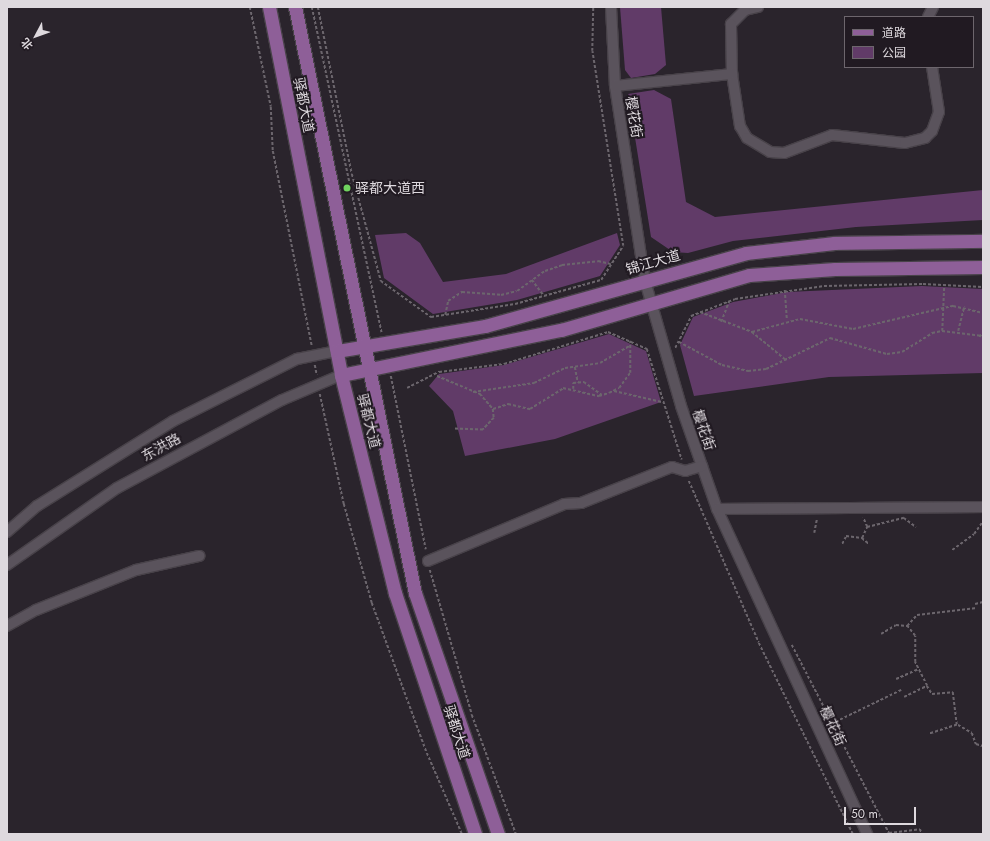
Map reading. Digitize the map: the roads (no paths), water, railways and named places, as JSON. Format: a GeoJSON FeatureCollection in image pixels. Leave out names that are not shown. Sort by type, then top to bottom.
{"type":"FeatureCollection","features":[{"type":"Feature","properties":{"kind":"main road","name":"驿都大道"},"geometry":{"type":"LineString","coordinates":[[269,7],[341,375],[395,593],[475,834]]}},
{"type":"Feature","properties":{"kind":"main road","name":"驿都大道"},"geometry":{"type":"LineString","coordinates":[[295,7],[414,593],[499,832]]}},
{"type":"Feature","properties":{"kind":"main road","name":"锦江大道"},"geometry":{"type":"LineString","coordinates":[[337,352],[385,346],[558,308],[645,281],[746,253],[834,243],[983,241]]}},
{"type":"Feature","properties":{"kind":"main road"},"geometry":{"type":"LineString","coordinates":[[341,375],[388,364],[486,348],[749,275],[835,269],[983,267]]}},
{"type":"Feature","properties":{"kind":"street","name":"樱花街"},"geometry":{"type":"LineString","coordinates":[[611,7],[615,86],[645,281],[650,303],[717,509],[867,834]]}},
{"type":"Feature","properties":{"kind":"street"},"geometry":{"type":"LineString","coordinates":[[758,7],[745,10],[731,24],[732,74],[740,126],[747,138],[764,150],[784,153],[832,135],[905,143],[925,138],[935,126],[939,112],[932,68]]}},
{"type":"Feature","properties":{"kind":"street"},"geometry":{"type":"LineString","coordinates":[[928,16],[933,7]]}},
{"type":"Feature","properties":{"kind":"street"},"geometry":{"type":"LineString","coordinates":[[615,86],[732,74]]}},
{"type":"Feature","properties":{"kind":"street","name":"东洪路"},"geometry":{"type":"LineString","coordinates":[[7,532],[37,506],[173,421],[234,388],[313,355],[337,352]]}},
{"type":"Feature","properties":{"kind":"street","name":"东洪路"},"geometry":{"type":"LineString","coordinates":[[7,565],[117,488],[192,446],[341,375]]}},
{"type":"Feature","properties":{"kind":"street"},"geometry":{"type":"LineString","coordinates":[[428,561],[564,504],[581,503],[672,467],[685,471],[702,466]]}},
{"type":"Feature","properties":{"kind":"street"},"geometry":{"type":"LineString","coordinates":[[717,509],[983,507]]}},
{"type":"Feature","properties":{"kind":"street"},"geometry":{"type":"LineString","coordinates":[[7,626],[36,610],[136,570],[199,556]]}},
{"type":"Feature","properties":{"kind":"place","name":"驿都大道西"},"geometry":{"type":"Point","coordinates":[347,188]}}]}
